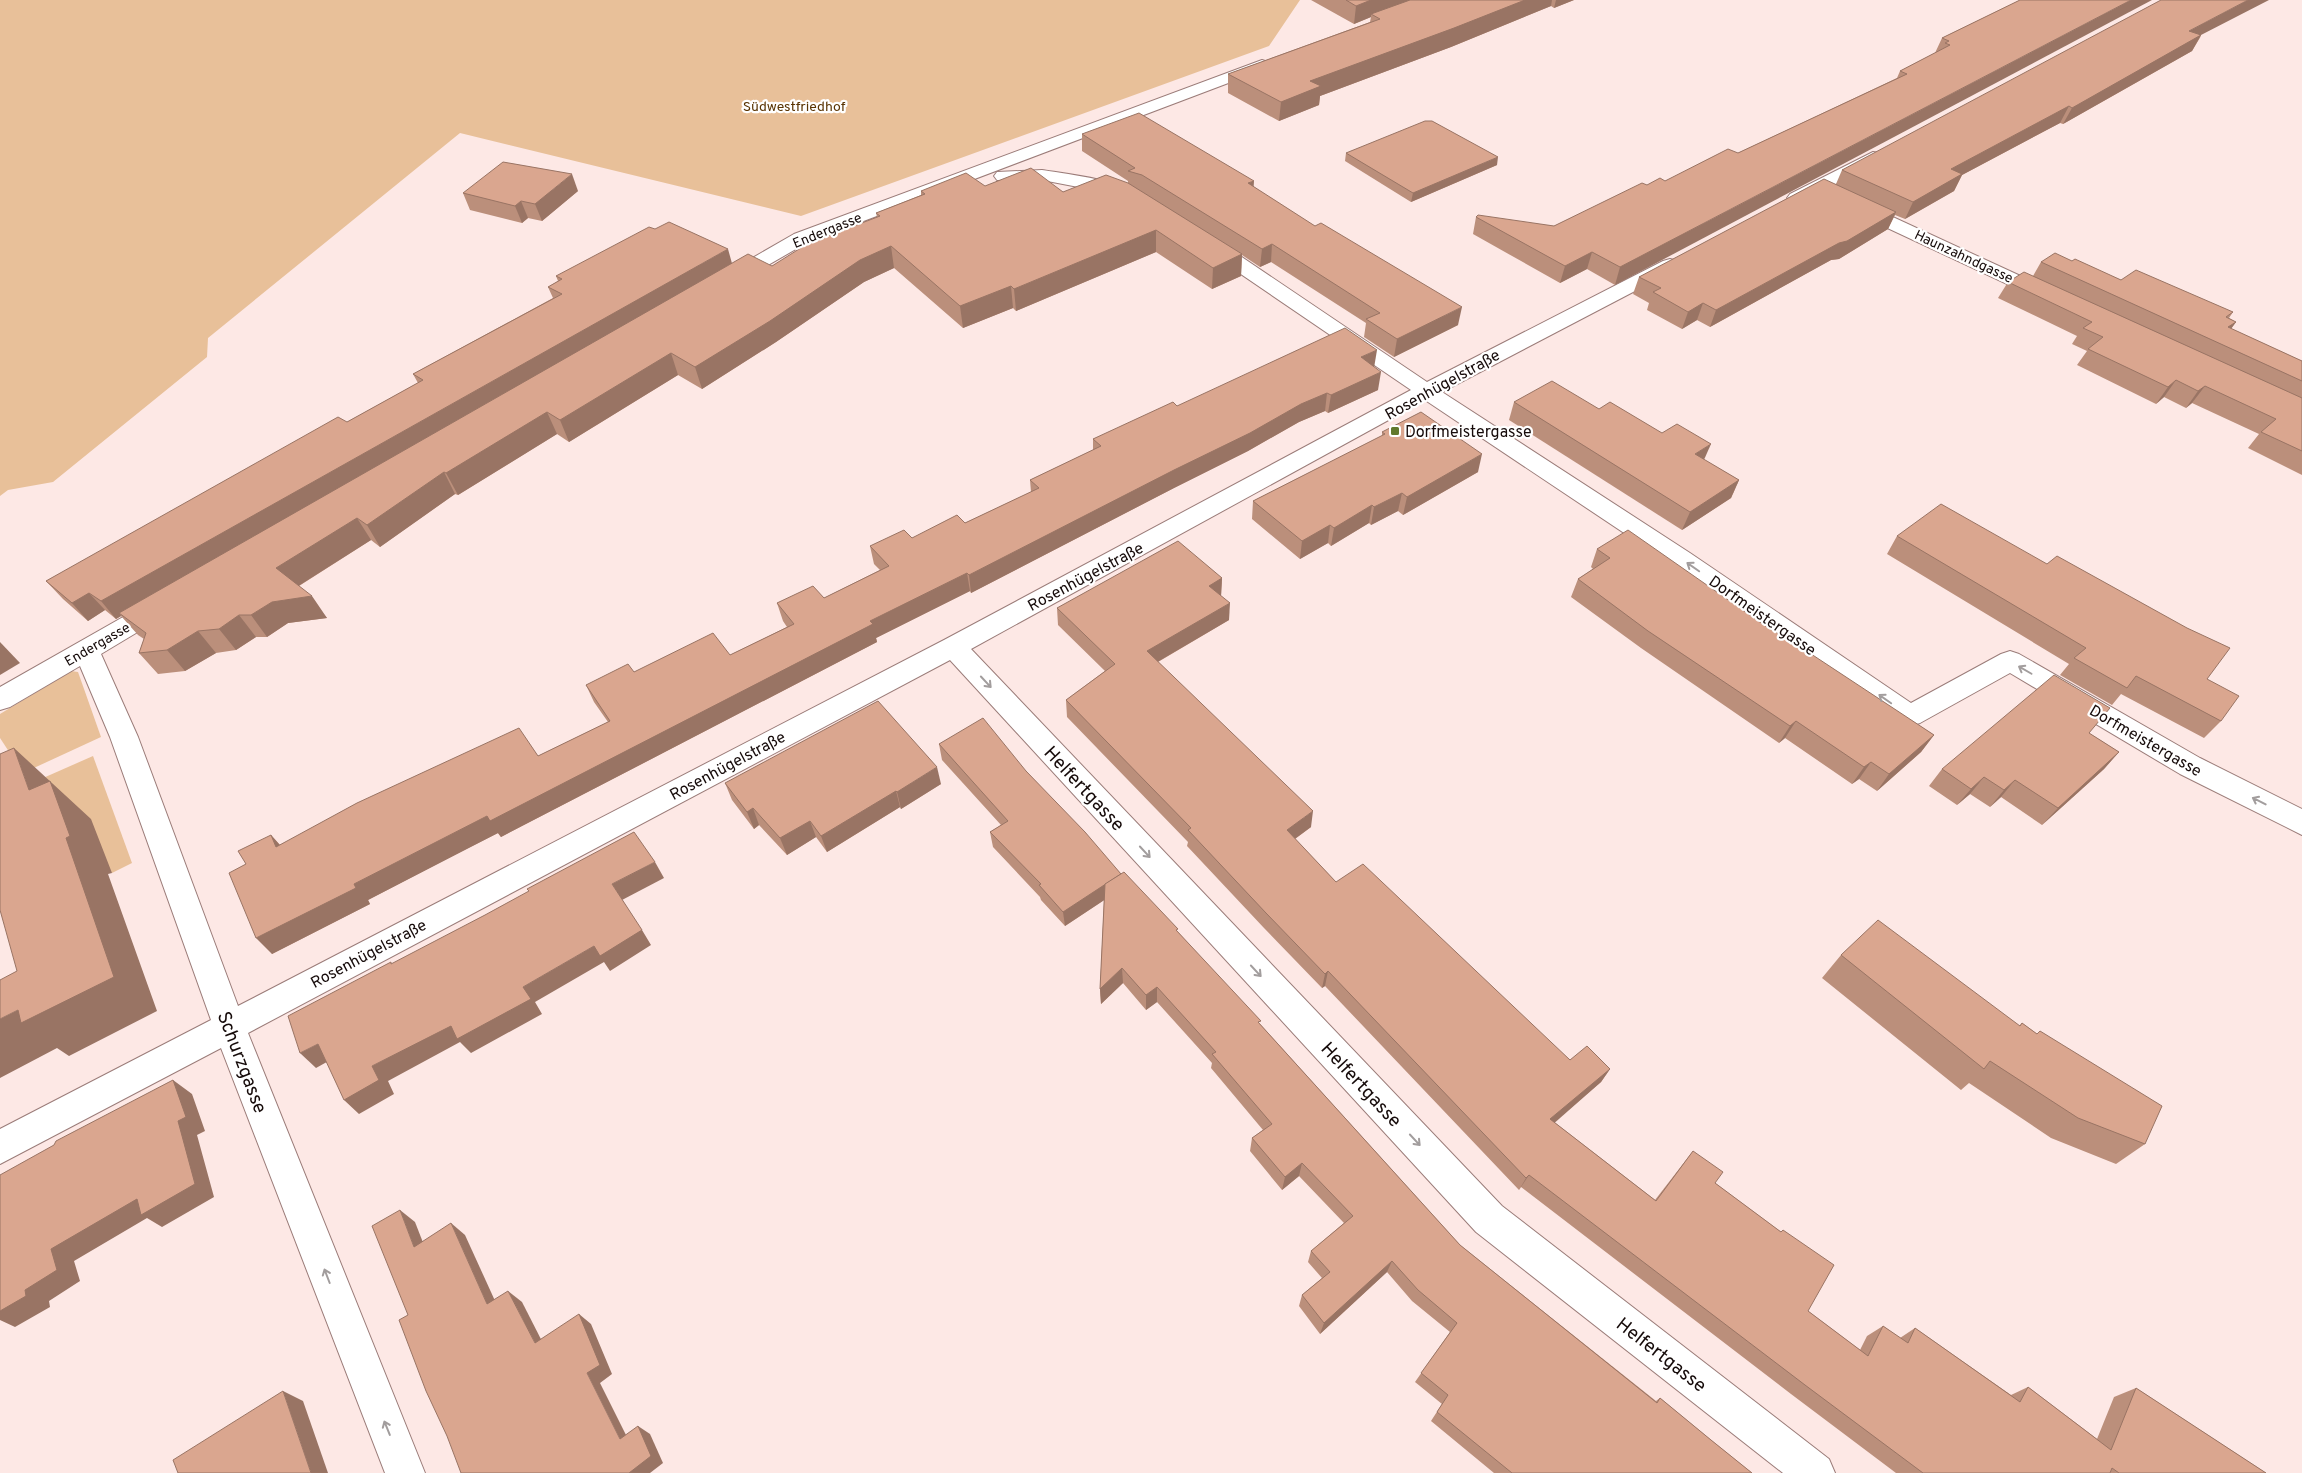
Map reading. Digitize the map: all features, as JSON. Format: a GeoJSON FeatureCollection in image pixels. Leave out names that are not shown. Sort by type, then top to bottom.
{"type":"FeatureCollection","features":[{"type":"Feature","properties":{"kind":"street","name":"Endergasse"},"geometry":{"type":"LineString","coordinates":[[715,288],[801,238],[1279,59]]}},
{"type":"Feature","properties":{"kind":"street"},"geometry":{"type":"LineString","coordinates":[[1773,210],[1896,145]]}},
{"type":"Feature","properties":{"kind":"street"},"geometry":{"type":"LineString","coordinates":[[965,176],[1042,175],[1098,184],[1144,203]]}},
{"type":"Feature","properties":{"kind":"street","name":"Haunzahndgasse"},"geometry":{"type":"LineString","coordinates":[[1817,187],[2067,305]]}},
{"type":"Feature","properties":{"kind":"street","name":"Dorfmeistergasse"},"geometry":{"type":"LineString","coordinates":[[1193,234],[1426,391],[1681,559],[1910,716],[2010,661],[2190,766],[2302,823]]}},
{"type":"Feature","properties":{"kind":"street","name":"Rosenhügelstraße"},"geometry":{"type":"LineString","coordinates":[[0,1147],[953,647],[1426,391],[1694,252]]}},
{"type":"Feature","properties":{"kind":"street","name":"Endergasse"},"geometry":{"type":"LineString","coordinates":[[0,700],[180,596]]}},
{"type":"Feature","properties":{"kind":"street","name":"Helfertgasse"},"geometry":{"type":"LineString","coordinates":[[953,647],[1489,1219],[1815,1473]]}},
{"type":"Feature","properties":{"kind":"street","name":"Schurzgasse"},"geometry":{"type":"LineString","coordinates":[[86,650],[124,737],[229,1026],[405,1473]]}},
{"type":"Feature","properties":{"kind":"green space","name":"Südwestfriedhof"},"geometry":{"type":"Polygon","coordinates":[[[0,0],[1300,0],[1269,46],[801,216],[460,133],[208,338],[207,357],[53,482],[8,490],[0,496],[0,0]]]}},
{"type":"Feature","properties":{"kind":"green space"},"geometry":{"type":"Polygon","coordinates":[[[71,671],[78,672],[101,737],[23,773],[0,738],[0,714],[71,671]]]}},
{"type":"Feature","properties":{"kind":"green space"},"geometry":{"type":"Polygon","coordinates":[[[93,756],[132,863],[112,873],[0,797],[93,756]]]}},
{"type":"Feature","properties":{"kind":"building"},"geometry":{"type":"Polygon","coordinates":[[[1346,0],[1371,0],[1356,6],[1346,0]]]}},
{"type":"Feature","properties":{"kind":"building"},"geometry":{"type":"Polygon","coordinates":[[[1410,0],[1525,0],[1310,81],[1321,86],[1281,102],[1228,74],[1380,19],[1371,14],[1410,0]]]}},
{"type":"Feature","properties":{"kind":"building"},"geometry":{"type":"Polygon","coordinates":[[[2020,0],[2131,0],[1620,267],[1592,252],[1565,266],[1476,217],[1478,215],[1554,226],[1642,183],[1647,185],[1660,178],[1665,181],[1728,149],[1738,153],[1907,74],[1900,71],[1950,45],[1945,43],[1949,41],[1942,38],[2020,0]]]}},
{"type":"Feature","properties":{"kind":"building"},"geometry":{"type":"Polygon","coordinates":[[[2161,0],[2248,0],[2189,31],[2201,35],[2072,108],[2069,106],[1951,169],[1962,174],[1913,202],[1842,170],[2161,0]]]}},
{"type":"Feature","properties":{"kind":"building"},"geometry":{"type":"Polygon","coordinates":[[[1139,113],[1254,181],[1248,183],[1315,226],[1321,223],[1462,307],[1397,339],[1366,319],[1380,313],[1272,244],[1262,249],[1142,175],[1128,171],[1135,168],[1082,134],[1139,113]]]}},
{"type":"Feature","properties":{"kind":"building"},"geometry":{"type":"Polygon","coordinates":[[[1425,121],[1432,121],[1498,157],[1413,193],[1346,153],[1425,121]]]}},
{"type":"Feature","properties":{"kind":"building"},"geometry":{"type":"Polygon","coordinates":[[[503,162],[572,174],[535,204],[521,201],[515,206],[463,193],[503,162]]]}},
{"type":"Feature","properties":{"kind":"building"},"geometry":{"type":"Polygon","coordinates":[[[1031,168],[1063,192],[1106,175],[1128,183],[1242,254],[1213,268],[1156,230],[1014,289],[1011,286],[960,306],[891,246],[860,260],[770,321],[695,367],[671,353],[560,420],[547,412],[446,473],[444,472],[367,525],[357,518],[276,568],[312,596],[272,602],[251,615],[239,615],[219,629],[198,631],[167,650],[139,653],[146,633],[119,613],[748,254],[772,266],[807,244],[880,216],[876,213],[925,194],[921,191],[966,173],[985,186],[1031,168]]]}},
{"type":"Feature","properties":{"kind":"building"},"geometry":{"type":"Polygon","coordinates":[[[1824,179],[1896,212],[1847,241],[1839,243],[1716,310],[1703,303],[1688,312],[1653,292],[1661,288],[1639,277],[1824,179]]]}},
{"type":"Feature","properties":{"kind":"building"},"geometry":{"type":"Polygon","coordinates":[[[669,222],[728,249],[101,601],[89,593],[72,603],[46,581],[338,417],[347,422],[423,380],[413,374],[562,294],[548,287],[562,279],[556,276],[649,227],[655,229],[669,222]]]}},
{"type":"Feature","properties":{"kind":"building"},"geometry":{"type":"Polygon","coordinates":[[[2055,253],[2072,261],[2075,259],[2121,280],[2136,270],[2233,312],[2226,317],[2236,322],[2228,327],[2302,361],[2302,381],[2041,262],[2055,253]]]}},
{"type":"Feature","properties":{"kind":"building"},"geometry":{"type":"Polygon","coordinates":[[[2024,272],[2302,398],[2302,451],[2261,432],[2276,419],[2205,386],[2198,391],[2176,380],[2168,387],[2088,349],[2103,337],[2083,328],[2092,322],[2008,282],[2024,272]]]}},
{"type":"Feature","properties":{"kind":"building"},"geometry":{"type":"Polygon","coordinates":[[[1345,328],[1377,350],[1361,357],[1381,372],[1331,395],[1327,393],[1301,404],[1250,433],[969,575],[967,573],[870,621],[873,624],[490,821],[487,816],[354,884],[356,888],[256,938],[229,873],[246,864],[238,851],[271,835],[276,847],[357,803],[519,728],[538,756],[610,721],[586,685],[628,664],[634,672],[713,633],[730,655],[794,624],[777,603],[813,586],[824,598],[889,566],[870,546],[904,530],[912,538],[957,515],[965,523],[1039,488],[1030,480],[1101,446],[1093,439],[1173,402],[1177,406],[1345,328]]]}},
{"type":"Feature","properties":{"kind":"building"},"geometry":{"type":"Polygon","coordinates":[[[1552,381],[1599,409],[1610,402],[1662,433],[1677,424],[1711,444],[1695,454],[1739,480],[1690,512],[1514,402],[1552,381]]]}},
{"type":"Feature","properties":{"kind":"building"},"geometry":{"type":"Polygon","coordinates":[[[1421,412],[1482,454],[1407,497],[1402,493],[1374,507],[1372,505],[1334,528],[1330,525],[1302,541],[1253,501],[1385,434],[1382,432],[1421,412]]]}},
{"type":"Feature","properties":{"kind":"building"},"geometry":{"type":"Polygon","coordinates":[[[1941,504],[2047,564],[2057,556],[2187,628],[2230,648],[2207,679],[2239,696],[2221,721],[2136,676],[2127,688],[2074,658],[2086,648],[1897,536],[1941,504]]]}},
{"type":"Feature","properties":{"kind":"building"},"geometry":{"type":"Polygon","coordinates":[[[1628,530],[1767,627],[1934,735],[1889,774],[1871,762],[1864,767],[1796,721],[1790,726],[1648,631],[1578,579],[1610,558],[1597,549],[1628,530]]]}},
{"type":"Feature","properties":{"kind":"building"},"geometry":{"type":"Polygon","coordinates":[[[1178,541],[1222,578],[1209,586],[1230,603],[1147,651],[1313,811],[1287,830],[1336,882],[1363,864],[1570,1060],[1587,1046],[1610,1069],[1550,1119],[1656,1201],[1693,1151],[1723,1172],[1715,1183],[1781,1232],[1783,1230],[1834,1265],[1808,1311],[1868,1356],[1883,1326],[1908,1343],[1915,1328],[2020,1402],[2028,1387],[2111,1450],[2136,1388],[2266,1473],[2119,1473],[2112,1468],[2110,1473],[1923,1473],[1529,1175],[1526,1178],[1328,971],[1325,974],[1266,913],[1188,830],[1191,828],[1066,700],[1115,664],[1057,608],[1178,541]]]}},
{"type":"Feature","properties":{"kind":"building"},"geometry":{"type":"Polygon","coordinates":[[[2054,675],[2110,708],[2089,733],[2119,752],[2058,808],[2015,780],[2004,790],[1984,777],[1971,789],[1942,769],[2054,675]]]}},
{"type":"Feature","properties":{"kind":"building"},"geometry":{"type":"Polygon","coordinates":[[[878,701],[937,767],[821,836],[810,821],[780,838],[753,808],[747,812],[725,783],[878,701]]]}},
{"type":"Feature","properties":{"kind":"building"},"geometry":{"type":"Polygon","coordinates":[[[983,718],[1026,771],[1085,832],[1121,874],[1063,912],[1039,885],[1041,884],[990,832],[1008,821],[939,744],[983,718]]]}},
{"type":"Feature","properties":{"kind":"building"},"geometry":{"type":"Polygon","coordinates":[[[14,748],[29,790],[50,781],[70,836],[66,838],[114,977],[21,1023],[18,1010],[0,1019],[0,980],[17,971],[0,910],[0,754],[14,748]]]}},
{"type":"Feature","properties":{"kind":"building"},"geometry":{"type":"Polygon","coordinates":[[[634,832],[655,862],[612,884],[642,930],[600,956],[594,946],[523,987],[531,999],[457,1039],[451,1026],[372,1066],[379,1080],[344,1100],[318,1044],[300,1053],[288,1016],[485,915],[529,891],[527,889],[634,832]]]}},
{"type":"Feature","properties":{"kind":"building"},"geometry":{"type":"Polygon","coordinates":[[[1124,872],[1261,1021],[1258,1022],[1460,1245],[1657,1403],[1660,1398],[1752,1473],[1512,1473],[1437,1412],[1448,1395],[1421,1373],[1457,1323],[1418,1290],[1392,1261],[1324,1323],[1302,1295],[1330,1272],[1311,1251],[1353,1216],[1302,1163],[1285,1177],[1252,1138],[1272,1124],[1212,1054],[1216,1052],[1157,987],[1146,995],[1122,968],[1100,989],[1105,884],[1124,872]]]}},
{"type":"Feature","properties":{"kind":"building"},"geometry":{"type":"Polygon","coordinates":[[[1878,920],[2020,1026],[2022,1023],[2037,1034],[2040,1031],[2162,1106],[2145,1144],[2078,1118],[1990,1061],[1984,1069],[1841,955],[1878,920]]]}},
{"type":"Feature","properties":{"kind":"building"},"geometry":{"type":"Polygon","coordinates":[[[173,1080],[186,1117],[178,1121],[195,1184],[141,1215],[137,1199],[51,1249],[57,1270],[25,1290],[26,1296],[0,1311],[0,1175],[54,1145],[56,1141],[173,1080]]]}},
{"type":"Feature","properties":{"kind":"building"},"geometry":{"type":"Polygon","coordinates":[[[400,1210],[414,1247],[451,1223],[487,1304],[508,1291],[535,1343],[579,1314],[600,1365],[587,1373],[620,1439],[638,1426],[651,1456],[629,1473],[461,1473],[447,1436],[426,1391],[399,1320],[408,1315],[372,1226],[400,1210]]]}},
{"type":"Feature","properties":{"kind":"building"},"geometry":{"type":"Polygon","coordinates":[[[283,1391],[311,1473],[178,1473],[173,1460],[283,1391]]]}},
{"type":"Feature","properties":{"kind":"place","name":"Dorfmeistergasse"},"geometry":{"type":"Point","coordinates":[1395,431]}}]}
